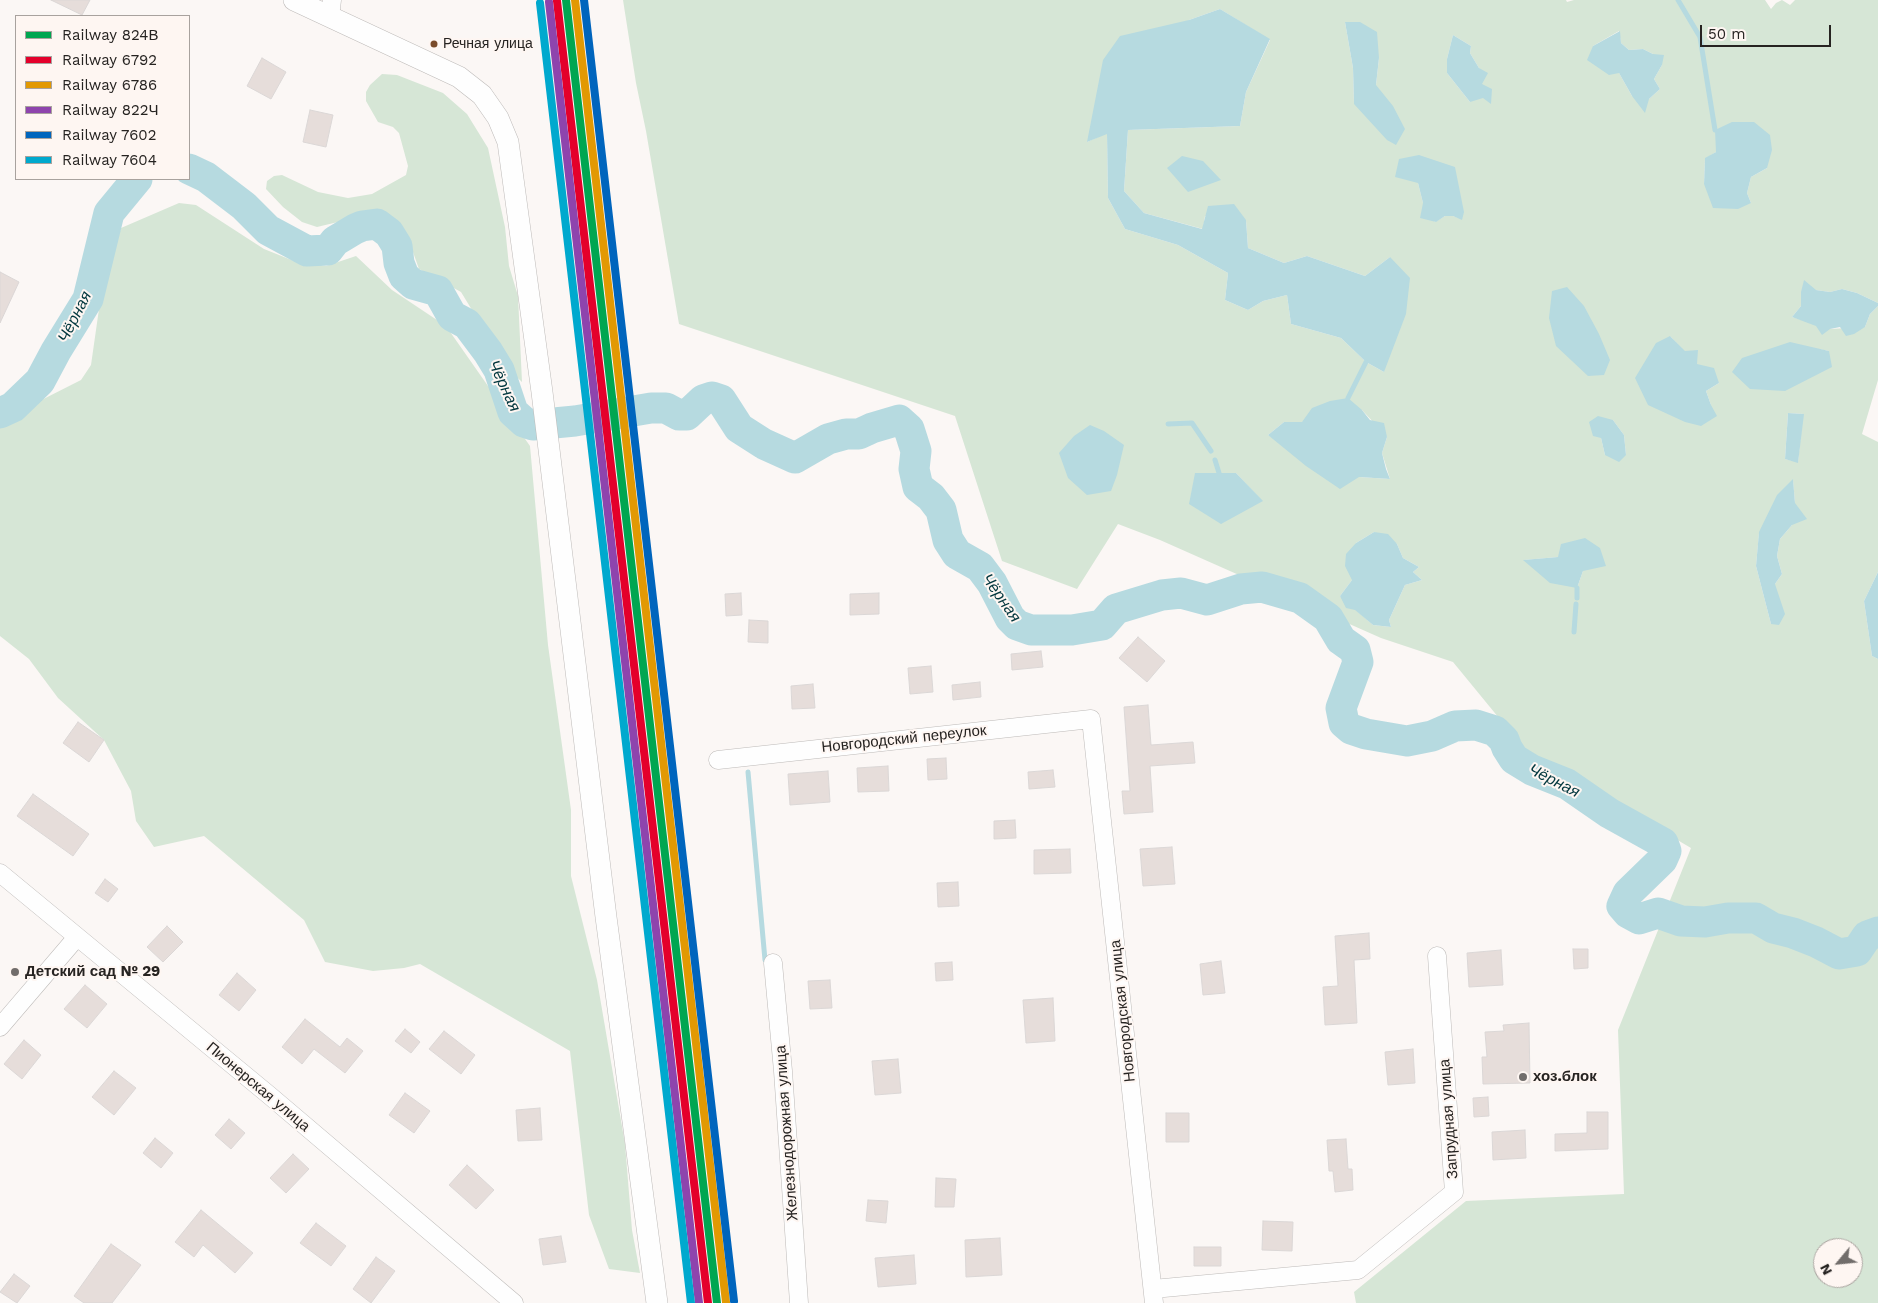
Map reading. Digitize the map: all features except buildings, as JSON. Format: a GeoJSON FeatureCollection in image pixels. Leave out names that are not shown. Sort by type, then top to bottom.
{"type":"FeatureCollection","features":[{"type":"Feature","properties":{"kind":"street"},"geometry":{"type":"LineString","coordinates":[[294,0],[331,8],[459,77],[482,95],[498,118],[508,142],[542,392],[606,917],[657,1303]]}},
{"type":"Feature","properties":{"kind":"street","name":"Новгородский переулок"},"geometry":{"type":"LineString","coordinates":[[718,760],[1091,719]]}},
{"type":"Feature","properties":{"kind":"street","name":"Новгородская улица"},"geometry":{"type":"LineString","coordinates":[[1091,719],[1154,1296]]}},
{"type":"Feature","properties":{"kind":"street","name":"Пионерская улица"},"geometry":{"type":"LineString","coordinates":[[0,873],[315,1134],[514,1303]]}},
{"type":"Feature","properties":{"kind":"street"},"geometry":{"type":"LineString","coordinates":[[0,1027],[77,937]]}},
{"type":"Feature","properties":{"kind":"street","name":"Запрудная улица"},"geometry":{"type":"LineString","coordinates":[[1154,1296],[1358,1270],[1454,1192],[1437,956]]}},
{"type":"Feature","properties":{"kind":"street","name":"Железнодорожная улица"},"geometry":{"type":"LineString","coordinates":[[773,963],[784,1081],[799,1303]]}},
{"type":"Feature","properties":{"kind":"green space"},"geometry":{"type":"Polygon","coordinates":[[[623,0],[1566,0],[1567,2],[1574,0],[1765,0],[1771,9],[1782,0],[1790,5],[1795,0],[1878,0],[1878,303],[1857,293],[1842,289],[1830,292],[1816,290],[1801,292],[1801,306],[1792,317],[1830,329],[1865,327],[1870,314],[1878,306],[1878,380],[1862,434],[1878,442],[1878,572],[1864,601],[1872,656],[1878,659],[1878,1303],[1356,1303],[1354,1292],[1466,1201],[1624,1194],[1618,1030],[1691,848],[1526,751],[1453,662],[1381,638],[1160,540],[1118,524],[1077,589],[1002,561],[955,416],[679,324],[636,83],[623,0]],[[1220,9],[1189,20],[1087,142],[1107,133],[1108,198],[1125,229],[1178,245],[1228,273],[1225,300],[1248,310],[1263,301],[1287,295],[1291,324],[1341,338],[1366,362],[1384,372],[1390,257],[1365,276],[1307,256],[1284,263],[1248,248],[1246,220],[1205,216],[1203,229],[1144,213],[1124,191],[1128,130],[1240,126],[1246,92],[1270,40],[1220,9]],[[1345,22],[1353,68],[1354,104],[1376,85],[1379,58],[1345,22]],[[1619,31],[1593,46],[1619,73],[1632,96],[1649,99],[1660,89],[1654,79],[1662,65],[1653,54],[1643,49],[1629,50],[1621,43],[1619,31]],[[1453,35],[1447,59],[1447,73],[1470,102],[1482,84],[1479,68],[1470,53],[1471,46],[1453,35]],[[1716,152],[1705,159],[1704,184],[1751,203],[1747,193],[1751,177],[1767,168],[1716,152]],[[1418,183],[1423,203],[1435,222],[1445,216],[1462,219],[1418,183]],[[1670,336],[1711,405],[1706,391],[1719,383],[1696,364],[1670,336]],[[1811,348],[1750,389],[1829,351],[1811,348]],[[1362,410],[1302,422],[1284,422],[1268,435],[1359,477],[1390,479],[1382,453],[1387,437],[1362,410]],[[1788,413],[1785,459],[1798,462],[1803,414],[1788,413]],[[1613,420],[1601,438],[1605,455],[1626,455],[1624,435],[1613,420]],[[1195,473],[1262,501],[1236,473],[1195,473]],[[1793,480],[1759,533],[1756,566],[1771,624],[1775,584],[1782,574],[1777,556],[1780,539],[1792,525],[1795,503],[1793,480]],[[1374,532],[1356,543],[1352,580],[1340,596],[1373,625],[1391,627],[1389,620],[1405,585],[1422,580],[1413,572],[1419,567],[1403,558],[1397,544],[1374,532]],[[1558,557],[1524,560],[1577,588],[1583,571],[1558,557]]]}},
{"type":"Feature","properties":{"kind":"green space"},"geometry":{"type":"Polygon","coordinates":[[[382,74],[397,75],[443,93],[467,114],[488,148],[505,227],[509,266],[518,296],[522,382],[508,369],[461,292],[419,269],[408,238],[394,218],[387,215],[363,216],[317,227],[302,222],[283,207],[266,189],[267,181],[274,176],[282,175],[318,192],[348,198],[372,194],[406,175],[408,166],[399,133],[393,127],[378,122],[366,101],[366,92],[370,85],[382,74]]]}},
{"type":"Feature","properties":{"kind":"green space"},"geometry":{"type":"Polygon","coordinates":[[[179,203],[196,205],[264,249],[294,261],[326,266],[356,256],[392,290],[446,326],[530,446],[548,645],[571,810],[571,876],[597,980],[625,1144],[632,1230],[640,1273],[609,1269],[589,1215],[570,1051],[420,964],[404,968],[373,971],[325,962],[304,920],[204,836],[154,847],[136,821],[131,791],[104,740],[58,698],[29,659],[0,636],[0,421],[81,380],[91,365],[102,288],[121,228],[179,203]]]}},
{"type":"Feature","properties":{"kind":"water"},"geometry":{"type":"Polygon","coordinates":[[[1220,9],[1270,39],[1246,92],[1240,126],[1128,130],[1124,191],[1144,213],[1202,229],[1208,206],[1234,204],[1246,220],[1248,248],[1284,263],[1307,256],[1365,276],[1390,257],[1410,278],[1406,314],[1384,372],[1366,362],[1341,338],[1291,324],[1287,295],[1263,301],[1248,310],[1225,300],[1228,273],[1178,245],[1125,229],[1108,198],[1107,134],[1087,142],[1103,60],[1120,36],[1189,20],[1220,9]]]}},
{"type":"Feature","properties":{"kind":"water"},"geometry":{"type":"Polygon","coordinates":[[[1345,22],[1360,22],[1377,32],[1379,58],[1376,85],[1393,106],[1405,129],[1396,145],[1387,140],[1354,104],[1353,68],[1345,22]]]}},
{"type":"Feature","properties":{"kind":"water"},"geometry":{"type":"Polygon","coordinates":[[[1620,31],[1621,43],[1629,50],[1643,49],[1653,54],[1664,55],[1662,65],[1654,79],[1660,89],[1649,99],[1645,113],[1632,96],[1619,73],[1609,75],[1587,60],[1593,46],[1620,31]]]}},
{"type":"Feature","properties":{"kind":"water"},"geometry":{"type":"Polygon","coordinates":[[[1453,35],[1471,46],[1470,53],[1479,68],[1488,73],[1482,84],[1492,89],[1491,104],[1483,98],[1470,102],[1447,73],[1447,59],[1453,35]]]}},
{"type":"Feature","properties":{"kind":"water"},"geometry":{"type":"Polygon","coordinates":[[[1732,122],[1754,122],[1770,135],[1772,150],[1767,168],[1751,177],[1747,193],[1751,203],[1738,209],[1713,208],[1704,184],[1705,158],[1716,152],[1715,130],[1732,122]]]}},
{"type":"Feature","properties":{"kind":"water"},"geometry":{"type":"Polygon","coordinates":[[[1419,155],[1455,167],[1464,212],[1462,220],[1453,216],[1445,216],[1436,222],[1420,218],[1423,203],[1418,183],[1395,177],[1399,159],[1419,155]]]}},
{"type":"Feature","properties":{"kind":"water"},"geometry":{"type":"Polygon","coordinates":[[[1182,156],[1203,161],[1221,180],[1188,192],[1167,168],[1182,156]]]}},
{"type":"Feature","properties":{"kind":"water"},"geometry":{"type":"Polygon","coordinates":[[[1804,280],[1816,290],[1830,292],[1842,289],[1857,293],[1878,303],[1878,306],[1870,314],[1865,327],[1854,334],[1846,336],[1840,327],[1830,329],[1822,335],[1816,326],[1792,317],[1801,306],[1801,292],[1804,280]]]}},
{"type":"Feature","properties":{"kind":"water"},"geometry":{"type":"Polygon","coordinates":[[[1567,287],[1584,306],[1610,360],[1604,375],[1588,376],[1556,346],[1549,318],[1552,291],[1567,287]]]}},
{"type":"Feature","properties":{"kind":"water"},"geometry":{"type":"Polygon","coordinates":[[[1670,336],[1685,351],[1698,350],[1697,364],[1714,368],[1719,383],[1706,391],[1717,416],[1701,426],[1685,422],[1648,405],[1635,378],[1656,343],[1670,336]]]}},
{"type":"Feature","properties":{"kind":"water"},"geometry":{"type":"Polygon","coordinates":[[[1790,342],[1829,351],[1832,367],[1785,391],[1750,389],[1732,372],[1742,358],[1790,342]]]}},
{"type":"Feature","properties":{"kind":"water"},"geometry":{"type":"Polygon","coordinates":[[[1348,398],[1370,420],[1384,423],[1387,437],[1382,453],[1390,479],[1359,477],[1340,489],[1306,466],[1268,435],[1284,422],[1302,422],[1312,408],[1330,401],[1348,398]]]}},
{"type":"Feature","properties":{"kind":"water"},"geometry":{"type":"Polygon","coordinates":[[[1788,413],[1804,414],[1798,463],[1785,459],[1788,413]]]}},
{"type":"Feature","properties":{"kind":"water"},"geometry":{"type":"Polygon","coordinates":[[[1598,416],[1613,420],[1624,435],[1626,455],[1619,462],[1605,455],[1601,438],[1593,436],[1589,422],[1598,416]]]}},
{"type":"Feature","properties":{"kind":"water"},"geometry":{"type":"Polygon","coordinates":[[[1090,425],[1104,431],[1124,445],[1111,491],[1087,495],[1068,478],[1059,453],[1074,436],[1090,425]]]}},
{"type":"Feature","properties":{"kind":"water"},"geometry":{"type":"Polygon","coordinates":[[[1195,473],[1236,473],[1263,501],[1221,524],[1189,504],[1195,473]]]}},
{"type":"Feature","properties":{"kind":"water"},"geometry":{"type":"Polygon","coordinates":[[[1793,479],[1795,503],[1807,519],[1792,525],[1780,539],[1777,556],[1782,574],[1775,584],[1785,614],[1779,625],[1771,624],[1756,566],[1759,532],[1777,495],[1793,479]]]}},
{"type":"Feature","properties":{"kind":"water"},"geometry":{"type":"Polygon","coordinates":[[[1374,532],[1388,534],[1397,544],[1403,558],[1419,567],[1413,572],[1422,580],[1405,585],[1389,620],[1391,627],[1373,625],[1355,610],[1346,608],[1340,596],[1352,580],[1345,566],[1346,554],[1356,543],[1374,532]]]}},
{"type":"Feature","properties":{"kind":"water"},"geometry":{"type":"Polygon","coordinates":[[[1585,538],[1600,548],[1606,566],[1583,571],[1577,588],[1550,583],[1523,560],[1558,557],[1561,544],[1585,538]]]}},
{"type":"Feature","properties":{"kind":"water"},"geometry":{"type":"Polygon","coordinates":[[[1878,572],[1878,659],[1872,656],[1864,601],[1878,572]]]}},
{"type":"Feature","properties":{"kind":"waterway"},"geometry":{"type":"LineString","coordinates":[[1678,0],[1700,37],[1715,130]]}},
{"type":"Feature","properties":{"kind":"waterway","name":"Чёрная"},"geometry":{"type":"LineString","coordinates":[[190,169],[206,177],[244,206],[268,230],[307,251],[328,250],[335,241],[362,226],[377,224],[389,233],[397,246],[399,263],[404,276],[413,284],[438,291],[452,316],[467,324],[499,370],[513,412],[524,422],[533,425],[575,421],[651,408],[666,408],[679,415],[687,415],[703,400],[712,397],[721,400],[739,428],[764,444],[795,458],[828,439],[846,434],[859,434],[899,420],[909,429],[916,451],[914,469],[918,487],[931,497],[941,510],[948,540],[957,554],[980,567],[992,583],[1010,618],[1017,625],[1031,630],[1072,630],[1102,625],[1116,609],[1162,595],[1181,593],[1207,600],[1241,589],[1262,587],[1300,598],[1328,618],[1341,640],[1355,650],[1358,662],[1341,708],[1344,723],[1351,729],[1366,734],[1407,741],[1432,736],[1455,726],[1476,725],[1495,731],[1504,740],[1514,759],[1532,770],[1567,784],[1609,813],[1663,843],[1666,851],[1662,860],[1628,893],[1622,906],[1628,913],[1639,919],[1658,913],[1681,921],[1705,922],[1728,918],[1756,918],[1773,928],[1816,942],[1839,954],[1857,951],[1867,936],[1878,932]]}},
{"type":"Feature","properties":{"kind":"waterway","name":"Чёрная"},"geometry":{"type":"LineString","coordinates":[[0,413],[13,407],[40,381],[88,299],[109,213],[136,180]]}},
{"type":"Feature","properties":{"kind":"waterway"},"geometry":{"type":"LineString","coordinates":[[1348,398],[1366,362]]}},
{"type":"Feature","properties":{"kind":"waterway"},"geometry":{"type":"LineString","coordinates":[[1168,424],[1192,423],[1211,451]]}},
{"type":"Feature","properties":{"kind":"waterway"},"geometry":{"type":"LineString","coordinates":[[1215,460],[1219,473]]}},
{"type":"Feature","properties":{"kind":"waterway"},"geometry":{"type":"LineString","coordinates":[[1577,588],[1577,598]]}},
{"type":"Feature","properties":{"kind":"waterway"},"geometry":{"type":"LineString","coordinates":[[1574,632],[1576,604]]}},
{"type":"Feature","properties":{"kind":"waterway"},"geometry":{"type":"LineString","coordinates":[[748,772],[765,960]]}},
{"type":"Feature","properties":{"kind":"rail line","name":"824В"},"geometry":{"type":"LineString","coordinates":[[566,0],[717,1303]]}},
{"type":"Feature","properties":{"kind":"rail line","name":"6786"},"geometry":{"type":"LineString","coordinates":[[575,0],[726,1302]]}},
{"type":"Feature","properties":{"kind":"rail line","name":"7602"},"geometry":{"type":"LineString","coordinates":[[584,0],[734,1301]]}},
{"type":"Feature","properties":{"kind":"rail line","name":"6792"},"geometry":{"type":"LineString","coordinates":[[557,1],[708,1303]]}},
{"type":"Feature","properties":{"kind":"rail line","name":"822Ч"},"geometry":{"type":"LineString","coordinates":[[549,2],[699,1303]]}},
{"type":"Feature","properties":{"kind":"rail line","name":"7604"},"geometry":{"type":"LineString","coordinates":[[540,3],[691,1303]]}},
{"type":"Feature","properties":{"kind":"place","name":"Речная улица"},"geometry":{"type":"Point","coordinates":[434,44]}},
{"type":"Feature","properties":{"kind":"place","name":"Детский сад № 29"},"geometry":{"type":"Point","coordinates":[15,972]}},
{"type":"Feature","properties":{"kind":"place","name":"хоз.блок"},"geometry":{"type":"Point","coordinates":[1523,1077]}}]}
